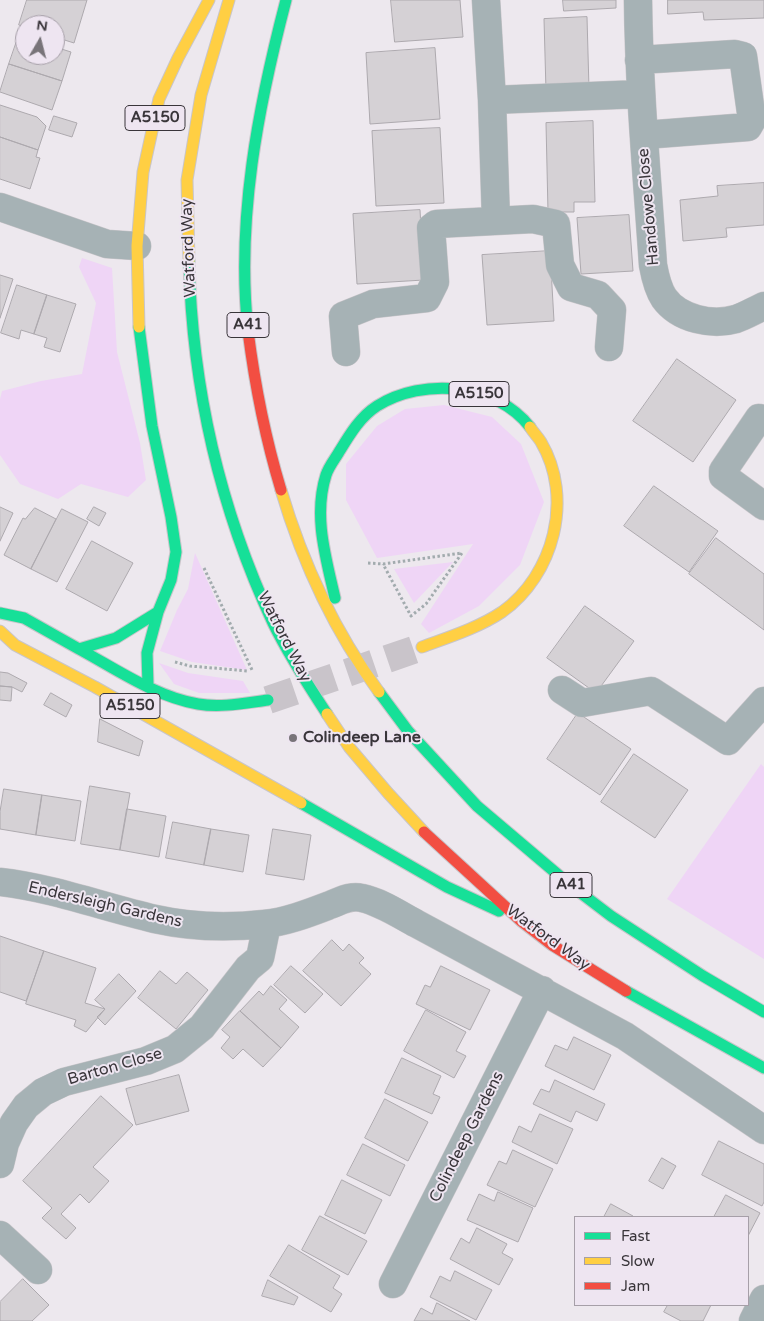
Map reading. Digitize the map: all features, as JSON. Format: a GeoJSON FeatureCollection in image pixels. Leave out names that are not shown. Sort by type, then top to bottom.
{"type":"FeatureCollection","features":[{"type":"Feature","properties":{"kind":"main road","name":"A5150"},"geometry":{"type":"LineString","coordinates":[[148,685],[147,653],[158,612],[171,580],[176,552],[172,518],[152,426],[139,334],[137,246],[143,172],[159,99],[178,58],[209,0]]}},
{"type":"Feature","properties":{"kind":"main road","name":"Watford Way"},"geometry":{"type":"LineString","coordinates":[[229,0],[201,95],[187,180],[190,300],[197,366],[208,434],[222,488],[244,555],[274,624],[311,689],[349,747],[388,793],[433,840],[520,921],[552,945],[645,1003],[764,1068]]}},
{"type":"Feature","properties":{"kind":"main road","name":"A41"},"geometry":{"type":"LineString","coordinates":[[286,0],[272,50],[258,124],[248,201],[245,268],[247,315],[256,385],[270,452],[286,509],[310,571],[344,638],[364,670],[404,726],[482,811],[593,903],[716,985],[764,1012]]}},
{"type":"Feature","properties":{"kind":"main road","name":"A5150"},"geometry":{"type":"LineString","coordinates":[[344,638],[326,560],[320,508],[327,472],[343,444],[363,418],[385,402],[411,391],[438,388],[478,394],[504,405],[527,424],[546,450],[555,477],[558,513],[551,546],[540,569],[524,592],[499,614],[467,631],[422,647]]}},
{"type":"Feature","properties":{"kind":"main road"},"geometry":{"type":"LineString","coordinates":[[79,649],[116,638],[158,612]]}},
{"type":"Feature","properties":{"kind":"main road","name":"A5150"},"geometry":{"type":"LineString","coordinates":[[0,613],[24,618],[162,693],[198,704],[229,705],[268,700]]}},
{"type":"Feature","properties":{"kind":"main road","name":"A5150"},"geometry":{"type":"LineString","coordinates":[[0,631],[15,645],[95,687],[262,780],[447,887],[520,921]]}},
{"type":"Feature","properties":{"kind":"street"},"geometry":{"type":"LineString","coordinates":[[486,0],[496,221]]}},
{"type":"Feature","properties":{"kind":"street","name":"Handowe Close"},"geometry":{"type":"LineString","coordinates":[[638,0],[641,94],[653,265],[657,282],[664,298],[676,310],[708,322],[737,319],[764,306]]}},
{"type":"Feature","properties":{"kind":"street"},"geometry":{"type":"LineString","coordinates":[[639,60],[735,54],[743,56],[752,120],[748,127],[644,135]]}},
{"type":"Feature","properties":{"kind":"street"},"geometry":{"type":"LineString","coordinates":[[492,100],[641,94]]}},
{"type":"Feature","properties":{"kind":"street"},"geometry":{"type":"LineString","coordinates":[[0,207],[107,244],[137,246]]}},
{"type":"Feature","properties":{"kind":"street"},"geometry":{"type":"LineString","coordinates":[[346,352],[343,316],[373,304],[427,298],[435,282],[431,228],[436,224],[533,219],[556,224],[560,265],[571,287],[598,295],[612,310],[609,346]]}},
{"type":"Feature","properties":{"kind":"street"},"geometry":{"type":"LineString","coordinates":[[764,418],[760,418],[723,471],[723,476],[764,506]]}},
{"type":"Feature","properties":{"kind":"street"},"geometry":{"type":"LineString","coordinates":[[562,690],[582,703],[651,690],[728,741],[764,701]]}},
{"type":"Feature","properties":{"kind":"street","name":"Endersleigh Gardens"},"geometry":{"type":"LineString","coordinates":[[0,882],[59,892],[156,919],[191,925],[224,927],[267,924],[293,918],[342,899],[362,898],[384,906],[542,990]]}},
{"type":"Feature","properties":{"kind":"street","name":"Barton Close"},"geometry":{"type":"LineString","coordinates":[[0,1164],[5,1142],[14,1123],[26,1106],[43,1092],[64,1082],[146,1061],[175,1049],[202,1027],[248,968],[260,958],[267,924]]}},
{"type":"Feature","properties":{"kind":"street"},"geometry":{"type":"LineString","coordinates":[[542,990],[625,1036],[764,1130]]}},
{"type":"Feature","properties":{"kind":"street","name":"Colindeep Gardens"},"geometry":{"type":"LineString","coordinates":[[392,1284],[542,990]]}},
{"type":"Feature","properties":{"kind":"street"},"geometry":{"type":"LineString","coordinates":[[0,1235],[38,1270]]}},
{"type":"Feature","properties":{"kind":"street"},"geometry":{"type":"LineString","coordinates":[[752,1321],[764,1300]]}},
{"type":"Feature","properties":{"kind":"path"},"geometry":{"type":"LineString","coordinates":[[368,563],[383,564],[462,553],[426,604],[412,616],[383,564]]}},
{"type":"Feature","properties":{"kind":"path"},"geometry":{"type":"LineString","coordinates":[[202,564],[254,672]]}},
{"type":"Feature","properties":{"kind":"path"},"geometry":{"type":"LineString","coordinates":[[174,661],[190,666],[261,673]]}},
{"type":"Feature","properties":{"kind":"shaded area"},"geometry":{"type":"Polygon","coordinates":[[[82,258],[112,268],[117,352],[140,443],[146,480],[128,497],[81,484],[58,499],[20,484],[0,455],[0,399],[2,391],[41,381],[82,374],[96,303],[79,267],[82,258]]]}},
{"type":"Feature","properties":{"kind":"shaded area"},"geometry":{"type":"Polygon","coordinates":[[[444,405],[492,417],[521,444],[544,502],[520,565],[479,606],[429,633],[421,624],[473,544],[377,558],[346,500],[346,464],[377,426],[405,409],[444,405]]]}},
{"type":"Feature","properties":{"kind":"shaded area"},"geometry":{"type":"Polygon","coordinates":[[[195,553],[247,670],[192,662],[160,651],[188,589],[195,553]]]}},
{"type":"Feature","properties":{"kind":"shaded area"},"geometry":{"type":"Polygon","coordinates":[[[453,562],[414,603],[394,569],[453,562]]]}},
{"type":"Feature","properties":{"kind":"shaded area"},"geometry":{"type":"Polygon","coordinates":[[[159,663],[188,673],[243,681],[250,693],[199,693],[174,684],[159,663]]]}},
{"type":"Feature","properties":{"kind":"shaded area"},"geometry":{"type":"Polygon","coordinates":[[[761,764],[764,767],[764,959],[667,899],[761,764]]]}},
{"type":"Feature","properties":{"kind":"building"},"geometry":{"type":"Polygon","coordinates":[[[27,0],[87,0],[74,43],[65,40],[65,15],[22,15],[27,0]]]}},
{"type":"Feature","properties":{"kind":"building"},"geometry":{"type":"Polygon","coordinates":[[[391,0],[460,0],[463,37],[395,42],[391,0]]]}},
{"type":"Feature","properties":{"kind":"building"},"geometry":{"type":"Polygon","coordinates":[[[563,0],[616,0],[616,8],[564,11],[563,0]]]}},
{"type":"Feature","properties":{"kind":"building"},"geometry":{"type":"Polygon","coordinates":[[[668,0],[764,0],[764,18],[704,20],[703,12],[668,14],[668,0]]]}},
{"type":"Feature","properties":{"kind":"building"},"geometry":{"type":"Polygon","coordinates":[[[587,17],[589,89],[546,91],[544,19],[587,17]]]}},
{"type":"Feature","properties":{"kind":"building"},"geometry":{"type":"Polygon","coordinates":[[[15,47],[15,65],[65,65],[65,50],[71,52],[62,81],[9,64],[15,47]]]}},
{"type":"Feature","properties":{"kind":"building"},"geometry":{"type":"Polygon","coordinates":[[[435,48],[440,119],[370,124],[366,53],[435,48]]]}},
{"type":"Feature","properties":{"kind":"building"},"geometry":{"type":"Polygon","coordinates":[[[9,64],[62,81],[52,110],[0,92],[9,64]]]}},
{"type":"Feature","properties":{"kind":"building"},"geometry":{"type":"Polygon","coordinates":[[[0,105],[37,117],[46,126],[38,150],[0,137],[0,105]]]}},
{"type":"Feature","properties":{"kind":"building"},"geometry":{"type":"Polygon","coordinates":[[[54,116],[77,123],[72,137],[49,130],[54,116]]]}},
{"type":"Feature","properties":{"kind":"building"},"geometry":{"type":"Polygon","coordinates":[[[593,121],[595,202],[574,202],[574,212],[548,212],[546,123],[593,121]]]}},
{"type":"Feature","properties":{"kind":"building"},"geometry":{"type":"Polygon","coordinates":[[[440,128],[444,203],[376,206],[372,131],[440,128]]]}},
{"type":"Feature","properties":{"kind":"building"},"geometry":{"type":"Polygon","coordinates":[[[0,137],[38,150],[36,157],[40,158],[30,189],[0,179],[0,137]]]}},
{"type":"Feature","properties":{"kind":"building"},"geometry":{"type":"Polygon","coordinates":[[[764,183],[764,225],[726,228],[727,237],[683,241],[680,200],[718,196],[717,186],[764,183]]]}},
{"type":"Feature","properties":{"kind":"building"},"geometry":{"type":"Polygon","coordinates":[[[420,210],[424,280],[357,284],[353,214],[420,210]]]}},
{"type":"Feature","properties":{"kind":"building"},"geometry":{"type":"Polygon","coordinates":[[[629,215],[633,271],[581,274],[577,218],[629,215]]]}},
{"type":"Feature","properties":{"kind":"building"},"geometry":{"type":"Polygon","coordinates":[[[550,251],[554,321],[487,325],[482,255],[550,251]]]}},
{"type":"Feature","properties":{"kind":"building"},"geometry":{"type":"Polygon","coordinates":[[[0,275],[13,279],[0,318],[0,275]]]}},
{"type":"Feature","properties":{"kind":"building"},"geometry":{"type":"Polygon","coordinates":[[[17,285],[47,295],[34,334],[21,330],[19,339],[1,333],[17,285]]]}},
{"type":"Feature","properties":{"kind":"building"},"geometry":{"type":"Polygon","coordinates":[[[47,295],[76,304],[60,352],[44,347],[47,338],[34,334],[47,295]]]}},
{"type":"Feature","properties":{"kind":"building"},"geometry":{"type":"Polygon","coordinates":[[[677,359],[736,400],[693,462],[633,421],[677,359]]]}},
{"type":"Feature","properties":{"kind":"building"},"geometry":{"type":"Polygon","coordinates":[[[654,486],[718,531],[689,572],[624,526],[654,486]]]}},
{"type":"Feature","properties":{"kind":"building"},"geometry":{"type":"Polygon","coordinates":[[[0,507],[13,513],[0,541],[0,507]]]}},
{"type":"Feature","properties":{"kind":"building"},"geometry":{"type":"Polygon","coordinates":[[[94,507],[106,513],[99,526],[87,519],[94,507]]]}},
{"type":"Feature","properties":{"kind":"building"},"geometry":{"type":"Polygon","coordinates":[[[35,508],[56,519],[31,569],[4,555],[23,518],[25,519],[35,508]]]}},
{"type":"Feature","properties":{"kind":"building"},"geometry":{"type":"Polygon","coordinates":[[[62,509],[88,522],[57,582],[31,569],[62,509]]]}},
{"type":"Feature","properties":{"kind":"building"},"geometry":{"type":"Polygon","coordinates":[[[716,538],[764,574],[764,630],[689,574],[716,538]]]}},
{"type":"Feature","properties":{"kind":"building"},"geometry":{"type":"Polygon","coordinates":[[[92,541],[133,563],[107,611],[66,589],[92,541]]]}},
{"type":"Feature","properties":{"kind":"building"},"geometry":{"type":"Polygon","coordinates":[[[585,606],[634,641],[596,693],[547,658],[585,606]]]}},
{"type":"Feature","properties":{"kind":"building"},"geometry":{"type":"Polygon","coordinates":[[[0,672],[8,673],[27,683],[22,692],[12,687],[0,686],[0,672]]]}},
{"type":"Feature","properties":{"kind":"building"},"geometry":{"type":"Polygon","coordinates":[[[0,686],[12,687],[11,701],[0,700],[0,686]]]}},
{"type":"Feature","properties":{"kind":"building"},"geometry":{"type":"Polygon","coordinates":[[[51,693],[72,705],[66,717],[44,705],[51,693]]]}},
{"type":"Feature","properties":{"kind":"building"},"geometry":{"type":"Polygon","coordinates":[[[578,713],[631,749],[600,795],[547,759],[578,713]]]}},
{"type":"Feature","properties":{"kind":"building"},"geometry":{"type":"Polygon","coordinates":[[[100,719],[143,741],[139,756],[98,742],[100,719]]]}},
{"type":"Feature","properties":{"kind":"building"},"geometry":{"type":"Polygon","coordinates":[[[634,754],[688,790],[655,838],[601,802],[634,754]]]}},
{"type":"Feature","properties":{"kind":"building"},"geometry":{"type":"Polygon","coordinates":[[[90,786],[130,793],[120,850],[81,844],[90,786]]]}},
{"type":"Feature","properties":{"kind":"building"},"geometry":{"type":"Polygon","coordinates":[[[4,789],[42,795],[36,835],[0,829],[0,812],[4,789]]]}},
{"type":"Feature","properties":{"kind":"building"},"geometry":{"type":"Polygon","coordinates":[[[42,795],[81,801],[75,841],[36,835],[42,795]]]}},
{"type":"Feature","properties":{"kind":"building"},"geometry":{"type":"Polygon","coordinates":[[[127,809],[166,816],[159,857],[120,850],[127,809]]]}},
{"type":"Feature","properties":{"kind":"building"},"geometry":{"type":"Polygon","coordinates":[[[173,822],[211,829],[204,865],[166,858],[173,822]]]}},
{"type":"Feature","properties":{"kind":"building"},"geometry":{"type":"Polygon","coordinates":[[[211,829],[249,835],[243,872],[204,865],[211,829]]]}},
{"type":"Feature","properties":{"kind":"building"},"geometry":{"type":"Polygon","coordinates":[[[273,829],[311,835],[304,880],[266,874],[273,829]]]}},
{"type":"Feature","properties":{"kind":"building"},"geometry":{"type":"Polygon","coordinates":[[[0,936],[44,951],[26,1001],[0,992],[0,936]]]}},
{"type":"Feature","properties":{"kind":"building"},"geometry":{"type":"Polygon","coordinates":[[[332,940],[343,951],[349,944],[364,958],[359,963],[371,974],[341,1006],[303,971],[332,940]]]}},
{"type":"Feature","properties":{"kind":"building"},"geometry":{"type":"Polygon","coordinates":[[[44,951],[96,968],[85,1003],[105,1009],[86,1032],[74,1026],[76,1020],[26,1004],[44,951]]]}},
{"type":"Feature","properties":{"kind":"building"},"geometry":{"type":"Polygon","coordinates":[[[291,966],[323,994],[305,1013],[274,985],[291,966]]]}},
{"type":"Feature","properties":{"kind":"building"},"geometry":{"type":"Polygon","coordinates":[[[441,966],[490,990],[470,1030],[416,1004],[425,985],[430,987],[441,966]]]}},
{"type":"Feature","properties":{"kind":"building"},"geometry":{"type":"Polygon","coordinates":[[[160,971],[176,984],[187,972],[208,990],[176,1029],[138,998],[160,971]]]}},
{"type":"Feature","properties":{"kind":"building"},"geometry":{"type":"Polygon","coordinates":[[[119,974],[136,991],[105,1025],[97,1017],[105,1009],[95,1000],[119,974]]]}},
{"type":"Feature","properties":{"kind":"building"},"geometry":{"type":"Polygon","coordinates":[[[271,986],[287,1000],[279,1009],[299,1027],[281,1048],[240,1011],[259,991],[263,995],[271,986]]]}},
{"type":"Feature","properties":{"kind":"building"},"geometry":{"type":"Polygon","coordinates":[[[426,1010],[466,1032],[456,1051],[466,1056],[454,1078],[404,1051],[426,1010]]]}},
{"type":"Feature","properties":{"kind":"building"},"geometry":{"type":"Polygon","coordinates":[[[240,1011],[281,1048],[263,1067],[243,1049],[233,1059],[221,1048],[230,1037],[222,1030],[240,1011]]]}},
{"type":"Feature","properties":{"kind":"building"},"geometry":{"type":"Polygon","coordinates":[[[574,1037],[611,1055],[594,1090],[545,1066],[555,1045],[567,1050],[574,1037]]]}},
{"type":"Feature","properties":{"kind":"building"},"geometry":{"type":"Polygon","coordinates":[[[402,1058],[441,1076],[433,1094],[440,1097],[432,1114],[385,1093],[402,1058]]]}},
{"type":"Feature","properties":{"kind":"building"},"geometry":{"type":"Polygon","coordinates":[[[179,1075],[189,1111],[136,1125],[126,1089],[179,1075]]]}},
{"type":"Feature","properties":{"kind":"building"},"geometry":{"type":"Polygon","coordinates":[[[555,1080],[605,1104],[597,1121],[576,1111],[571,1122],[533,1104],[541,1089],[549,1092],[555,1080]]]}},
{"type":"Feature","properties":{"kind":"building"},"geometry":{"type":"Polygon","coordinates":[[[101,1096],[133,1125],[93,1167],[109,1181],[89,1203],[80,1194],[61,1214],[76,1228],[66,1239],[42,1218],[52,1208],[23,1181],[101,1096]]]}},
{"type":"Feature","properties":{"kind":"building"},"geometry":{"type":"Polygon","coordinates":[[[385,1099],[428,1122],[408,1161],[365,1138],[385,1099]]]}},
{"type":"Feature","properties":{"kind":"building"},"geometry":{"type":"Polygon","coordinates":[[[540,1114],[573,1129],[557,1164],[512,1142],[519,1126],[531,1132],[540,1114]]]}},
{"type":"Feature","properties":{"kind":"building"},"geometry":{"type":"Polygon","coordinates":[[[719,1141],[764,1164],[764,1202],[762,1206],[702,1175],[719,1141]]]}},
{"type":"Feature","properties":{"kind":"building"},"geometry":{"type":"Polygon","coordinates":[[[363,1144],[405,1165],[390,1196],[347,1175],[363,1144]]]}},
{"type":"Feature","properties":{"kind":"building"},"geometry":{"type":"Polygon","coordinates":[[[513,1150],[553,1169],[535,1207],[487,1185],[499,1161],[506,1164],[513,1150]]]}},
{"type":"Feature","properties":{"kind":"building"},"geometry":{"type":"Polygon","coordinates":[[[662,1158],[676,1166],[663,1189],[649,1181],[662,1158]]]}},
{"type":"Feature","properties":{"kind":"building"},"geometry":{"type":"Polygon","coordinates":[[[342,1180],[382,1200],[365,1234],[325,1215],[342,1180]]]}},
{"type":"Feature","properties":{"kind":"building"},"geometry":{"type":"Polygon","coordinates":[[[498,1192],[533,1208],[518,1242],[467,1220],[479,1194],[494,1201],[498,1192]]]}},
{"type":"Feature","properties":{"kind":"building"},"geometry":{"type":"Polygon","coordinates":[[[726,1195],[760,1213],[749,1234],[749,1216],[715,1216],[726,1195]]]}},
{"type":"Feature","properties":{"kind":"building"},"geometry":{"type":"Polygon","coordinates":[[[611,1204],[633,1216],[605,1216],[611,1204]]]}},
{"type":"Feature","properties":{"kind":"building"},"geometry":{"type":"Polygon","coordinates":[[[320,1216],[367,1241],[348,1275],[302,1250],[320,1216]]]}},
{"type":"Feature","properties":{"kind":"building"},"geometry":{"type":"Polygon","coordinates":[[[477,1228],[507,1244],[502,1253],[513,1259],[499,1285],[450,1259],[461,1238],[469,1243],[477,1228]]]}},
{"type":"Feature","properties":{"kind":"building"},"geometry":{"type":"Polygon","coordinates":[[[289,1245],[340,1276],[333,1288],[342,1294],[331,1312],[270,1276],[289,1245]]]}},
{"type":"Feature","properties":{"kind":"building"},"geometry":{"type":"Polygon","coordinates":[[[455,1271],[492,1290],[476,1320],[430,1297],[440,1276],[450,1281],[455,1271]]]}},
{"type":"Feature","properties":{"kind":"building"},"geometry":{"type":"Polygon","coordinates":[[[23,1279],[49,1305],[32,1321],[0,1321],[0,1302],[23,1279]]]}},
{"type":"Feature","properties":{"kind":"building"},"geometry":{"type":"Polygon","coordinates":[[[268,1280],[298,1297],[294,1305],[262,1296],[268,1280]]]}},
{"type":"Feature","properties":{"kind":"building"},"geometry":{"type":"Polygon","coordinates":[[[437,1303],[470,1321],[414,1321],[421,1308],[432,1314],[437,1303]]]}},
{"type":"Feature","properties":{"kind":"building"},"geometry":{"type":"Polygon","coordinates":[[[667,1306],[710,1306],[703,1321],[681,1321],[664,1312],[667,1306]]]}},
{"type":"Feature","properties":{"kind":"tunnel"},"geometry":{"type":"LineString","coordinates":[[268,700],[422,647]]}},
{"type":"Feature","properties":{"kind":"traffic: fast"},"geometry":{"type":"LineString","coordinates":[[248,331],[245,289],[247,206],[259,122],[286,0]]}},
{"type":"Feature","properties":{"kind":"traffic: fast"},"geometry":{"type":"LineString","coordinates":[[189,261],[196,355],[203,401],[223,491],[254,579],[273,623],[292,658],[327,714]]}},
{"type":"Feature","properties":{"kind":"traffic: fast"},"geometry":{"type":"LineString","coordinates":[[0,613],[24,618],[79,649],[116,638],[158,612],[171,580],[176,552],[171,517],[152,426],[139,327]]}},
{"type":"Feature","properties":{"kind":"traffic: fast"},"geometry":{"type":"LineString","coordinates":[[335,598],[322,537],[322,490],[330,466],[365,415],[377,406],[395,397],[416,391],[437,388],[458,389],[479,393],[498,401],[516,412],[530,427]]}},
{"type":"Feature","properties":{"kind":"traffic: fast"},"geometry":{"type":"LineString","coordinates":[[148,685],[147,653],[158,612]]}},
{"type":"Feature","properties":{"kind":"traffic: fast"},"geometry":{"type":"LineString","coordinates":[[79,649],[152,689],[182,700],[198,704],[215,705],[233,705],[268,700]]}},
{"type":"Feature","properties":{"kind":"traffic: fast"},"geometry":{"type":"LineString","coordinates":[[379,692],[408,731],[477,806],[569,884],[611,916],[703,976],[764,1012]]}},
{"type":"Feature","properties":{"kind":"traffic: fast"},"geometry":{"type":"LineString","coordinates":[[301,803],[447,887],[499,911]]}},
{"type":"Feature","properties":{"kind":"traffic: fast"},"geometry":{"type":"LineString","coordinates":[[626,991],[764,1068]]}},
{"type":"Feature","properties":{"kind":"traffic: slow"},"geometry":{"type":"LineString","coordinates":[[137,246],[143,172],[159,99],[178,58],[209,0]]}},
{"type":"Feature","properties":{"kind":"traffic: slow"},"geometry":{"type":"LineString","coordinates":[[189,261],[187,180],[201,95],[229,0]]}},
{"type":"Feature","properties":{"kind":"traffic: slow"},"geometry":{"type":"LineString","coordinates":[[137,246],[139,327]]}},
{"type":"Feature","properties":{"kind":"traffic: slow"},"geometry":{"type":"LineString","coordinates":[[422,647],[453,636],[502,612],[520,596],[535,578],[546,557],[557,511],[556,487],[551,464],[541,442],[530,427]]}},
{"type":"Feature","properties":{"kind":"traffic: slow"},"geometry":{"type":"LineString","coordinates":[[281,490],[289,517],[321,595],[348,645],[379,692]]}},
{"type":"Feature","properties":{"kind":"traffic: slow"},"geometry":{"type":"LineString","coordinates":[[0,631],[15,645],[95,687],[301,803]]}},
{"type":"Feature","properties":{"kind":"traffic: slow"},"geometry":{"type":"LineString","coordinates":[[327,714],[349,747],[424,832]]}},
{"type":"Feature","properties":{"kind":"traffic: jam"},"geometry":{"type":"LineString","coordinates":[[248,331],[261,411],[281,490]]}},
{"type":"Feature","properties":{"kind":"traffic: jam"},"geometry":{"type":"LineString","coordinates":[[424,832],[521,921],[552,945],[626,991]]}},
{"type":"Feature","properties":{"kind":"place","name":"Colindeep Lane"},"geometry":{"type":"Point","coordinates":[293,738]}}]}
